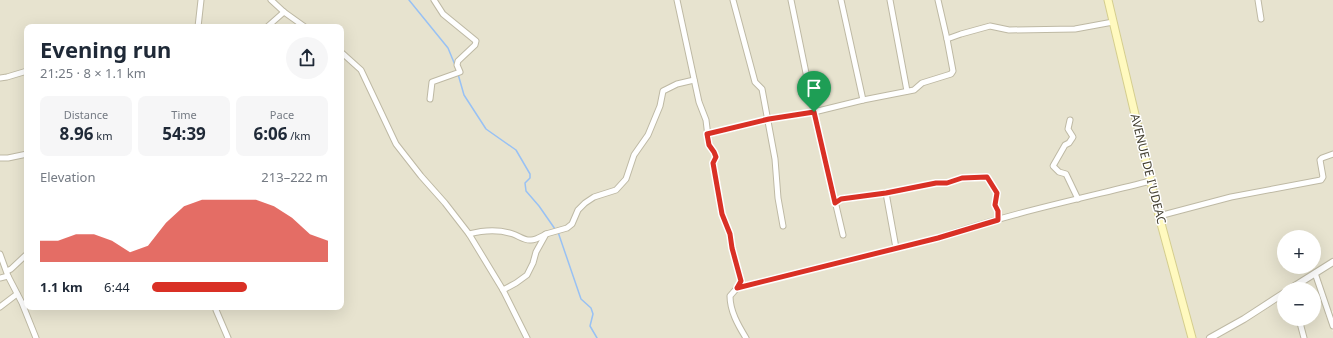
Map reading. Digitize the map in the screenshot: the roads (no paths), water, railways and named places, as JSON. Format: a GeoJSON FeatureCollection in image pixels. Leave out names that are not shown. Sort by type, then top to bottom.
{"type":"FeatureCollection","features":[{"type":"Feature","properties":{"kind":"main road","name":"AVENUE DE I'UDEAC"},"geometry":{"type":"LineString","coordinates":[[1108,0],[1159,216],[1192,338]]}},
{"type":"Feature","properties":{"kind":"street"},"geometry":{"type":"LineString","coordinates":[[198,24],[201,0]]}},
{"type":"Feature","properties":{"kind":"street"},"geometry":{"type":"LineString","coordinates":[[271,0],[301,24]]}},
{"type":"Feature","properties":{"kind":"street"},"geometry":{"type":"LineString","coordinates":[[430,99],[432,82],[458,72],[458,61],[475,45],[476,41],[443,14],[434,0]]}},
{"type":"Feature","properties":{"kind":"street"},"geometry":{"type":"LineString","coordinates":[[677,0],[699,102],[706,120],[709,145],[716,157],[713,163],[722,214],[730,234],[732,248],[741,281],[730,296],[730,303],[746,338]]}},
{"type":"Feature","properties":{"kind":"street"},"geometry":{"type":"LineString","coordinates":[[733,0],[755,82],[762,90],[769,119],[775,159],[778,198],[783,226]]}},
{"type":"Feature","properties":{"kind":"street"},"geometry":{"type":"LineString","coordinates":[[791,0],[814,112],[843,235]]}},
{"type":"Feature","properties":{"kind":"street"},"geometry":{"type":"LineString","coordinates":[[841,0],[863,100]]}},
{"type":"Feature","properties":{"kind":"street"},"geometry":{"type":"LineString","coordinates":[[890,0],[907,91]]}},
{"type":"Feature","properties":{"kind":"street"},"geometry":{"type":"LineString","coordinates":[[707,134],[769,119],[814,112],[914,90],[922,83],[951,74],[953,71],[938,0]]}},
{"type":"Feature","properties":{"kind":"street"},"geometry":{"type":"LineString","coordinates":[[1258,0],[1261,19]]}},
{"type":"Feature","properties":{"kind":"street"},"geometry":{"type":"LineString","coordinates":[[270,24],[284,12]]}},
{"type":"Feature","properties":{"kind":"street"},"geometry":{"type":"LineString","coordinates":[[947,39],[990,26],[1009,30],[1075,29],[1113,22]]}},
{"type":"Feature","properties":{"kind":"street"},"geometry":{"type":"LineString","coordinates":[[344,55],[361,70],[396,144],[469,234],[503,290],[526,338]]}},
{"type":"Feature","properties":{"kind":"street"},"geometry":{"type":"LineString","coordinates":[[0,78],[24,72]]}},
{"type":"Feature","properties":{"kind":"street"},"geometry":{"type":"LineString","coordinates":[[469,234],[484,230],[498,231],[531,240],[567,228],[572,224],[578,210],[585,203],[594,197],[616,190],[626,179],[634,155],[648,135],[660,106],[663,91],[677,84],[694,80]]}},
{"type":"Feature","properties":{"kind":"street"},"geometry":{"type":"LineString","coordinates":[[1070,120],[1068,129],[1074,137],[1070,143],[1065,144],[1053,166],[1059,172],[1066,174],[1078,199]]}},
{"type":"Feature","properties":{"kind":"street"},"geometry":{"type":"LineString","coordinates":[[1159,216],[1231,197],[1321,180],[1323,177],[1320,160],[1333,154]]}},
{"type":"Feature","properties":{"kind":"street"},"geometry":{"type":"LineString","coordinates":[[0,158],[24,155]]}},
{"type":"Feature","properties":{"kind":"street"},"geometry":{"type":"LineString","coordinates":[[835,203],[841,199],[886,193],[936,183],[947,183],[962,178],[987,177],[997,193],[995,205],[998,211],[998,220]]}},
{"type":"Feature","properties":{"kind":"street"},"geometry":{"type":"LineString","coordinates":[[737,288],[1151,181]]}},
{"type":"Feature","properties":{"kind":"street"},"geometry":{"type":"LineString","coordinates":[[886,193],[896,248]]}},
{"type":"Feature","properties":{"kind":"street"},"geometry":{"type":"LineString","coordinates":[[503,290],[527,275],[533,263],[536,252],[546,234]]}},
{"type":"Feature","properties":{"kind":"street"},"geometry":{"type":"LineString","coordinates":[[0,254],[24,308]]}},
{"type":"Feature","properties":{"kind":"street"},"geometry":{"type":"LineString","coordinates":[[0,278],[8,274],[24,257]]}},
{"type":"Feature","properties":{"kind":"street"},"geometry":{"type":"LineString","coordinates":[[1321,269],[1333,262]]}},
{"type":"Feature","properties":{"kind":"street"},"geometry":{"type":"LineString","coordinates":[[1301,282],[1313,274]]}},
{"type":"Feature","properties":{"kind":"street"},"geometry":{"type":"LineString","coordinates":[[1315,274],[1332,318],[1333,326]]}},
{"type":"Feature","properties":{"kind":"street"},"geometry":{"type":"LineString","coordinates":[[0,307],[17,294]]}},
{"type":"Feature","properties":{"kind":"street"},"geometry":{"type":"LineString","coordinates":[[1210,338],[1244,319],[1277,298]]}},
{"type":"Feature","properties":{"kind":"street"},"geometry":{"type":"LineString","coordinates":[[25,310],[36,338]]}},
{"type":"Feature","properties":{"kind":"street"},"geometry":{"type":"LineString","coordinates":[[216,310],[228,338]]}},
{"type":"Feature","properties":{"kind":"street"},"geometry":{"type":"LineString","coordinates":[[1301,326],[1304,338]]}},
{"type":"Feature","properties":{"kind":"waterway"},"geometry":{"type":"LineString","coordinates":[[409,0],[448,48],[455,65]]}},
{"type":"Feature","properties":{"kind":"waterway"},"geometry":{"type":"LineString","coordinates":[[458,74],[464,95],[486,129],[516,150],[530,174],[530,178],[525,183],[526,191],[539,206],[555,229]]}},
{"type":"Feature","properties":{"kind":"waterway"},"geometry":{"type":"LineString","coordinates":[[558,232],[581,299],[591,308],[593,314],[590,326],[597,338]]}}]}
